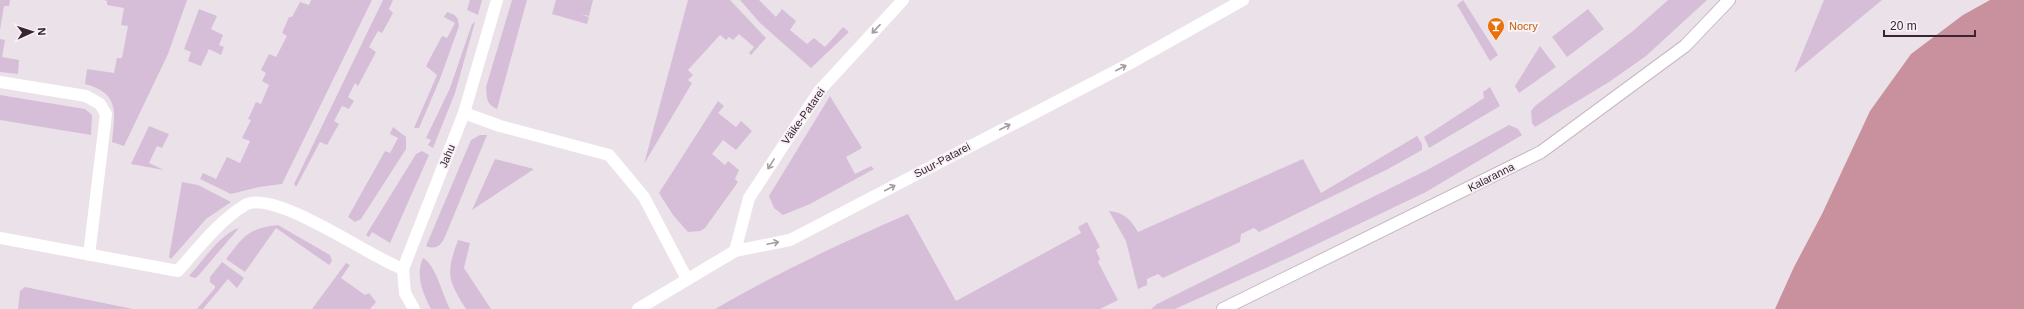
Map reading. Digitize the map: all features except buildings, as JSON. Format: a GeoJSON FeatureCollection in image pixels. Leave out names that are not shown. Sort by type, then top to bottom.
{"type":"FeatureCollection","features":[{"type":"Feature","properties":{"kind":"street","name":"Jahu"},"geometry":{"type":"LineString","coordinates":[[414,309],[405,293],[403,269],[464,113],[497,0]]}},
{"type":"Feature","properties":{"kind":"street","name":"Väike-Patarei"},"geometry":{"type":"LineString","coordinates":[[735,251],[749,198],[785,142],[820,90],[903,0]]}},
{"type":"Feature","properties":{"kind":"street","name":"Suur-Patarei"},"geometry":{"type":"LineString","coordinates":[[638,309],[735,251],[790,240],[1127,65],[1243,0]]}},
{"type":"Feature","properties":{"kind":"street","name":"Kalaranna"},"geometry":{"type":"LineString","coordinates":[[1223,309],[1541,152],[1685,46],[1729,0]]}},
{"type":"Feature","properties":{"kind":"street"},"geometry":{"type":"LineString","coordinates":[[0,82],[86,96],[100,104],[106,114],[88,255]]}},
{"type":"Feature","properties":{"kind":"street"},"geometry":{"type":"LineString","coordinates":[[464,113],[500,126],[609,154],[644,197],[687,279]]}},
{"type":"Feature","properties":{"kind":"street"},"geometry":{"type":"LineString","coordinates":[[0,238],[178,271],[209,234],[246,205],[256,201],[264,202],[305,217],[387,264],[403,269]]}},
{"type":"Feature","properties":{"kind":"shaded area"},"geometry":{"type":"Polygon","coordinates":[[[0,0],[10,0],[9,6],[4,6],[0,30],[0,0]]]}},
{"type":"Feature","properties":{"kind":"shaded area"},"geometry":{"type":"Polygon","coordinates":[[[104,0],[187,0],[168,54],[124,146],[112,142],[114,113],[110,99],[96,88],[85,84],[87,69],[114,73],[117,58],[122,58],[128,26],[121,25],[124,8],[107,5],[107,1],[104,0]]]}},
{"type":"Feature","properties":{"kind":"shaded area"},"geometry":{"type":"Polygon","coordinates":[[[311,0],[372,0],[282,184],[259,187],[231,194],[200,179],[203,173],[216,179],[227,157],[240,163],[250,141],[242,138],[251,120],[248,119],[256,102],[261,104],[269,85],[262,81],[266,73],[261,70],[269,54],[276,57],[287,36],[282,33],[289,17],[292,17],[300,2],[309,5],[311,0]]]}},
{"type":"Feature","properties":{"kind":"shaded area"},"geometry":{"type":"Polygon","coordinates":[[[383,0],[393,0],[389,9],[393,13],[382,33],[378,31],[369,47],[376,52],[358,86],[355,83],[348,97],[354,101],[349,109],[342,106],[334,121],[339,124],[327,145],[320,142],[296,187],[294,184],[383,0]]]}},
{"type":"Feature","properties":{"kind":"shaded area"},"geometry":{"type":"Polygon","coordinates":[[[470,0],[482,0],[478,15],[467,10],[470,0]]]}},
{"type":"Feature","properties":{"kind":"shaded area"},"geometry":{"type":"Polygon","coordinates":[[[512,0],[527,0],[497,109],[489,103],[486,87],[512,0]]]}},
{"type":"Feature","properties":{"kind":"shaded area"},"geometry":{"type":"Polygon","coordinates":[[[556,0],[593,0],[589,16],[580,14],[589,17],[587,24],[552,14],[556,0]]]}},
{"type":"Feature","properties":{"kind":"shaded area"},"geometry":{"type":"Polygon","coordinates":[[[688,0],[730,0],[766,38],[751,55],[749,53],[754,47],[739,34],[733,40],[729,37],[726,40],[720,35],[688,70],[693,75],[688,80],[692,83],[644,164],[688,0]]]}},
{"type":"Feature","properties":{"kind":"shaded area"},"geometry":{"type":"Polygon","coordinates":[[[740,0],[759,0],[776,17],[782,9],[796,21],[790,30],[807,44],[814,38],[825,47],[843,27],[849,32],[811,68],[760,23],[740,0]]]}},
{"type":"Feature","properties":{"kind":"shaded area"},"geometry":{"type":"Polygon","coordinates":[[[1463,0],[1498,55],[1490,61],[1457,5],[1463,0]]]}},
{"type":"Feature","properties":{"kind":"shaded area"},"geometry":{"type":"Polygon","coordinates":[[[1668,0],[1707,0],[1646,56],[1609,82],[1535,127],[1532,123],[1531,111],[1535,106],[1633,31],[1668,0]]]}},
{"type":"Feature","properties":{"kind":"shaded area"},"geometry":{"type":"Polygon","coordinates":[[[1824,0],[1882,0],[1794,73],[1824,0]]]}},
{"type":"Feature","properties":{"kind":"shaded area"},"geometry":{"type":"Polygon","coordinates":[[[1990,0],[2024,0],[2024,309],[1775,309],[1794,267],[1822,214],[1870,111],[1911,54],[1963,15],[1990,0]]]}},
{"type":"Feature","properties":{"kind":"shaded area"},"geometry":{"type":"Polygon","coordinates":[[[199,9],[217,16],[211,29],[223,35],[219,45],[224,47],[221,55],[209,49],[201,66],[188,61],[191,52],[184,49],[199,9]]]}},
{"type":"Feature","properties":{"kind":"shaded area"},"geometry":{"type":"Polygon","coordinates":[[[1588,9],[1604,29],[1567,57],[1552,37],[1588,9]]]}},
{"type":"Feature","properties":{"kind":"shaded area"},"geometry":{"type":"Polygon","coordinates":[[[447,12],[456,16],[459,26],[440,79],[419,128],[414,128],[437,75],[426,66],[442,36],[447,38],[455,23],[444,17],[447,12]]]}},
{"type":"Feature","properties":{"kind":"shaded area"},"geometry":{"type":"Polygon","coordinates":[[[475,22],[455,93],[433,148],[428,145],[431,140],[426,138],[450,88],[472,24],[475,22]]]}},
{"type":"Feature","properties":{"kind":"shaded area"},"geometry":{"type":"Polygon","coordinates":[[[0,39],[5,40],[2,57],[19,60],[18,74],[0,72],[0,39]]]}},
{"type":"Feature","properties":{"kind":"shaded area"},"geometry":{"type":"Polygon","coordinates":[[[1540,46],[1556,67],[1519,93],[1515,86],[1540,46]]]}},
{"type":"Feature","properties":{"kind":"shaded area"},"geometry":{"type":"Polygon","coordinates":[[[1490,87],[1500,106],[1429,148],[1424,137],[1484,98],[1483,92],[1490,87]]]}},
{"type":"Feature","properties":{"kind":"shaded area"},"geometry":{"type":"Polygon","coordinates":[[[0,95],[85,109],[92,115],[91,135],[0,120],[0,95]]]}},
{"type":"Feature","properties":{"kind":"shaded area"},"geometry":{"type":"Polygon","coordinates":[[[830,96],[862,148],[846,157],[855,174],[871,166],[874,169],[810,204],[783,215],[774,208],[769,196],[830,96]]]}},
{"type":"Feature","properties":{"kind":"shaded area"},"geometry":{"type":"Polygon","coordinates":[[[718,101],[724,106],[718,113],[736,127],[741,121],[752,131],[736,150],[723,140],[712,154],[725,165],[728,161],[739,170],[735,179],[738,182],[705,228],[700,231],[688,232],[673,215],[659,193],[718,101]]]}},
{"type":"Feature","properties":{"kind":"shaded area"},"geometry":{"type":"Polygon","coordinates":[[[1509,125],[1518,129],[1522,135],[1426,192],[1290,257],[1175,309],[1151,309],[1157,304],[1427,170],[1509,125]]]}},
{"type":"Feature","properties":{"kind":"shaded area"},"geometry":{"type":"Polygon","coordinates":[[[149,126],[169,134],[162,148],[157,146],[149,163],[164,170],[131,164],[149,126]]]}},
{"type":"Feature","properties":{"kind":"shaded area"},"geometry":{"type":"Polygon","coordinates":[[[393,127],[406,137],[406,149],[361,219],[355,222],[348,217],[385,151],[390,153],[398,138],[390,134],[393,127]]]}},
{"type":"Feature","properties":{"kind":"shaded area"},"geometry":{"type":"Polygon","coordinates":[[[480,135],[487,135],[444,239],[437,247],[432,248],[426,246],[471,140],[480,135]]]}},
{"type":"Feature","properties":{"kind":"shaded area"},"geometry":{"type":"Polygon","coordinates":[[[1417,136],[1422,144],[1422,150],[1388,169],[1259,232],[1254,228],[1241,234],[1240,242],[1163,278],[1158,274],[1147,279],[1147,285],[1138,289],[1126,241],[1109,211],[1119,213],[1126,217],[1138,232],[1303,159],[1321,193],[1417,136]]]}},
{"type":"Feature","properties":{"kind":"shaded area"},"geometry":{"type":"Polygon","coordinates":[[[422,151],[429,155],[390,243],[372,232],[369,237],[366,235],[416,154],[422,151]]]}},
{"type":"Feature","properties":{"kind":"shaded area"},"geometry":{"type":"Polygon","coordinates":[[[495,159],[534,169],[472,210],[495,159]]]}},
{"type":"Feature","properties":{"kind":"shaded area"},"geometry":{"type":"Polygon","coordinates":[[[182,182],[198,185],[231,202],[206,219],[171,259],[169,257],[182,182]]]}},
{"type":"Feature","properties":{"kind":"shaded area"},"geometry":{"type":"Polygon","coordinates":[[[908,214],[956,301],[1081,233],[1078,227],[1087,222],[1100,247],[1096,250],[1100,259],[1098,262],[1118,300],[1100,309],[715,309],[810,258],[908,214]]]}},
{"type":"Feature","properties":{"kind":"shaded area"},"geometry":{"type":"Polygon","coordinates":[[[278,225],[330,255],[332,261],[329,265],[276,228],[245,272],[226,259],[242,239],[253,231],[268,226],[278,225]]]}},
{"type":"Feature","properties":{"kind":"shaded area"},"geometry":{"type":"Polygon","coordinates":[[[239,228],[198,276],[195,278],[189,276],[225,236],[239,228]]]}},
{"type":"Feature","properties":{"kind":"shaded area"},"geometry":{"type":"Polygon","coordinates":[[[458,240],[470,243],[464,268],[491,309],[466,309],[455,290],[450,276],[450,268],[458,240]]]}},
{"type":"Feature","properties":{"kind":"shaded area"},"geometry":{"type":"Polygon","coordinates":[[[423,258],[432,267],[450,309],[431,309],[425,297],[420,278],[423,258]]]}},
{"type":"Feature","properties":{"kind":"shaded area"},"geometry":{"type":"Polygon","coordinates":[[[222,262],[244,278],[237,288],[228,279],[203,309],[197,309],[215,288],[215,286],[210,282],[210,277],[222,262]]]}},
{"type":"Feature","properties":{"kind":"shaded area"},"geometry":{"type":"Polygon","coordinates":[[[346,263],[350,265],[341,278],[365,295],[369,293],[376,302],[370,309],[312,309],[346,263]]]}},
{"type":"Feature","properties":{"kind":"shaded area"},"geometry":{"type":"Polygon","coordinates":[[[25,287],[133,309],[18,309],[20,291],[25,287]]]}},
{"type":"Feature","properties":{"kind":"place","name":"Nocry"},"geometry":{"type":"Point","coordinates":[1496,41]}}]}
